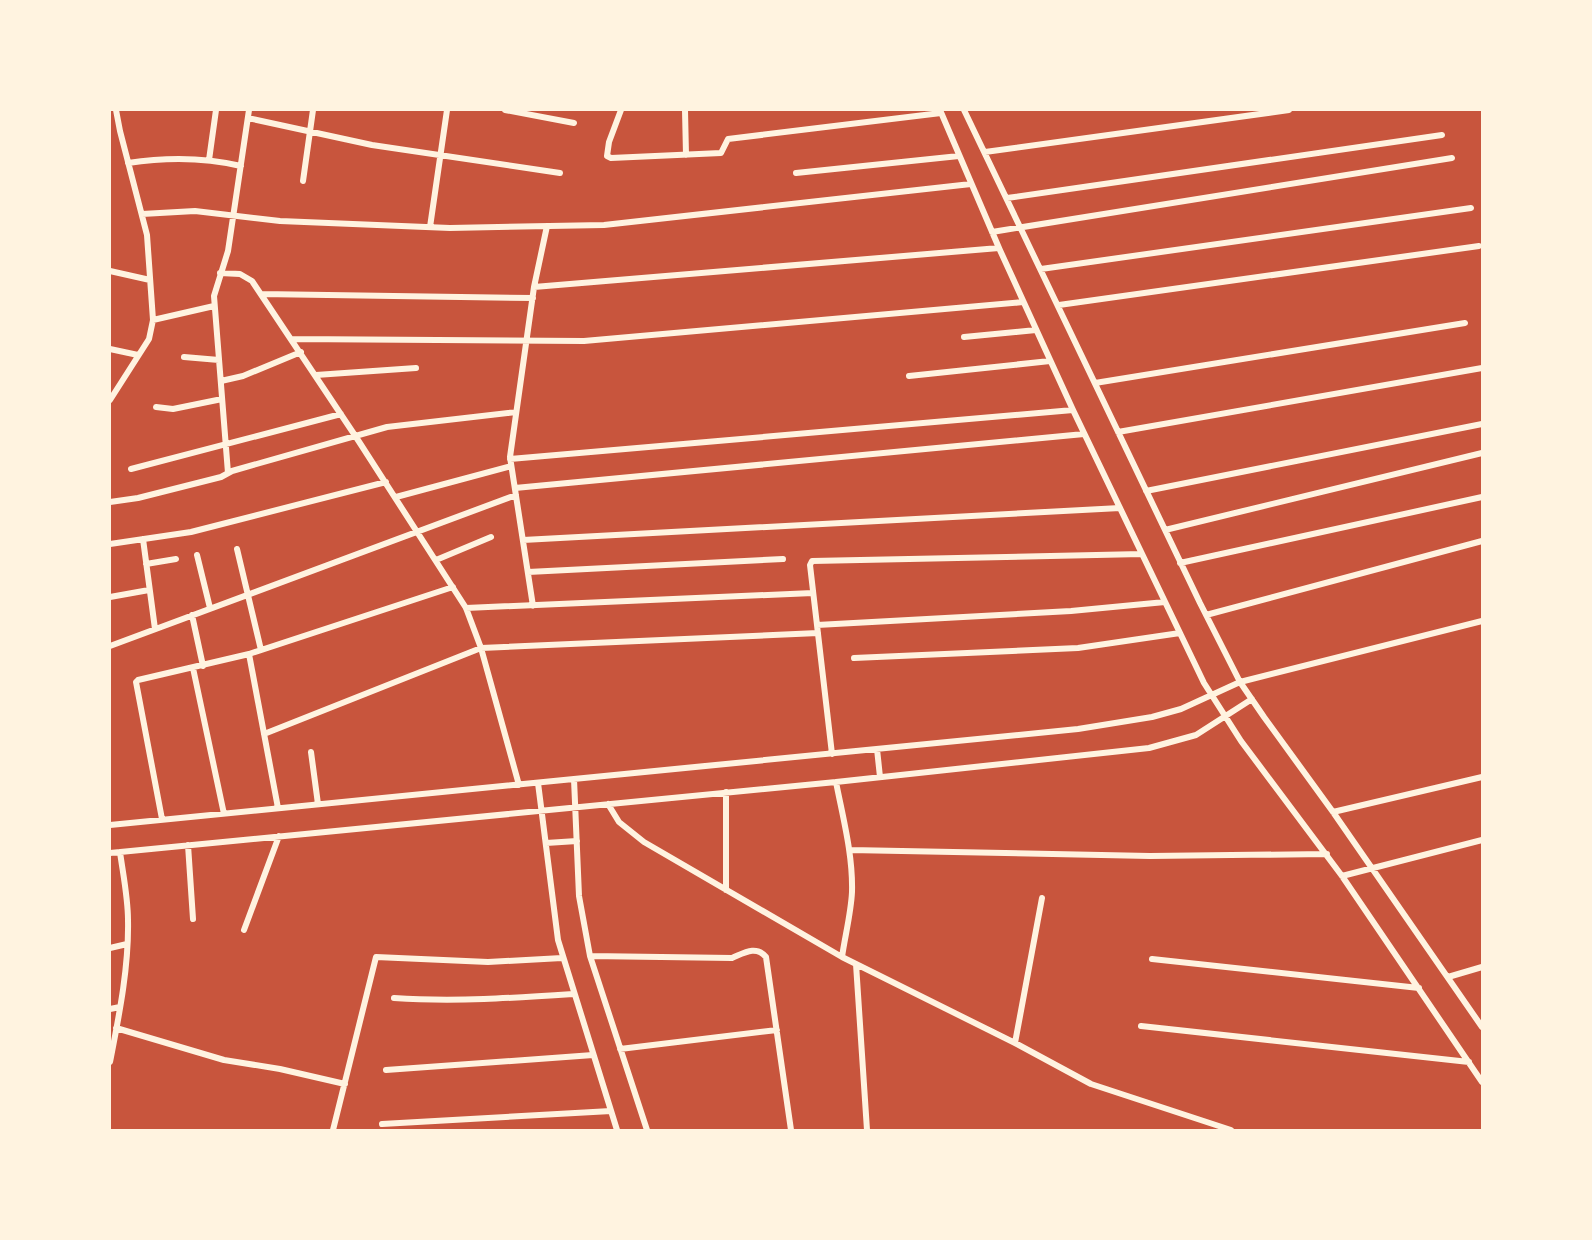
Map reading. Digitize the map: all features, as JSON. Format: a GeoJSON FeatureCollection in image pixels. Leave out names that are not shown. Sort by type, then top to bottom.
{"type":"FeatureCollection","features":[{"type":"Feature","properties":{"kind":"street"},"geometry":{"type":"LineString","coordinates":[[110,400],[149,339],[153,321],[147,236],[116,110]]}},
{"type":"Feature","properties":{"kind":"street"},"geometry":{"type":"LineString","coordinates":[[209,160],[216,110]]}},
{"type":"Feature","properties":{"kind":"street"},"geometry":{"type":"LineString","coordinates":[[228,473],[214,296],[228,251],[235,214],[249,110]]}},
{"type":"Feature","properties":{"kind":"street"},"geometry":{"type":"LineString","coordinates":[[303,181],[312,110]]}},
{"type":"Feature","properties":{"kind":"street"},"geometry":{"type":"LineString","coordinates":[[430,227],[447,110]]}},
{"type":"Feature","properties":{"kind":"street"},"geometry":{"type":"LineString","coordinates":[[505,110],[574,123]]}},
{"type":"Feature","properties":{"kind":"street"},"geometry":{"type":"LineString","coordinates":[[621,110],[609,142],[608,157],[722,153],[728,139],[940,111],[1072,410],[1212,696],[1241,741],[1327,854],[1482,1082]]}},
{"type":"Feature","properties":{"kind":"street"},"geometry":{"type":"LineString","coordinates":[[685,110],[686,155]]}},
{"type":"Feature","properties":{"kind":"street"},"geometry":{"type":"LineString","coordinates":[[964,110],[1059,305],[1180,563],[1240,682],[1482,1028]]}},
{"type":"Feature","properties":{"kind":"street"},"geometry":{"type":"LineString","coordinates":[[985,152],[1289,110]]}},
{"type":"Feature","properties":{"kind":"street"},"geometry":{"type":"LineString","coordinates":[[248,118],[372,145],[560,173]]}},
{"type":"Feature","properties":{"kind":"street"},"geometry":{"type":"LineString","coordinates":[[1007,198],[1442,135]]}},
{"type":"Feature","properties":{"kind":"street"},"geometry":{"type":"LineString","coordinates":[[796,174],[960,156]]}},
{"type":"Feature","properties":{"kind":"street"},"geometry":{"type":"LineString","coordinates":[[128,163],[173,158],[209,160],[241,166]]}},
{"type":"Feature","properties":{"kind":"street"},"geometry":{"type":"LineString","coordinates":[[992,232],[1452,159]]}},
{"type":"Feature","properties":{"kind":"street"},"geometry":{"type":"LineString","coordinates":[[142,214],[181,211],[235,214],[280,221],[430,227],[604,225],[971,184]]}},
{"type":"Feature","properties":{"kind":"street"},"geometry":{"type":"LineString","coordinates":[[1041,269],[1472,208]]}},
{"type":"Feature","properties":{"kind":"street"},"geometry":{"type":"LineString","coordinates":[[533,606],[511,463],[534,287],[547,226]]}},
{"type":"Feature","properties":{"kind":"street"},"geometry":{"type":"LineString","coordinates":[[1059,305],[1479,246]]}},
{"type":"Feature","properties":{"kind":"street"},"geometry":{"type":"LineString","coordinates":[[534,287],[999,248]]}},
{"type":"Feature","properties":{"kind":"street"},"geometry":{"type":"LineString","coordinates":[[110,271],[150,280]]}},
{"type":"Feature","properties":{"kind":"street"},"geometry":{"type":"LineString","coordinates":[[220,273],[240,274],[247,277],[261,294],[396,497],[466,608],[481,648],[519,785]]}},
{"type":"Feature","properties":{"kind":"street"},"geometry":{"type":"LineString","coordinates":[[261,294],[533,298]]}},
{"type":"Feature","properties":{"kind":"street"},"geometry":{"type":"LineString","coordinates":[[292,339],[584,341],[1023,302]]}},
{"type":"Feature","properties":{"kind":"street"},"geometry":{"type":"LineString","coordinates":[[153,321],[214,306]]}},
{"type":"Feature","properties":{"kind":"street"},"geometry":{"type":"LineString","coordinates":[[1095,383],[1465,323]]}},
{"type":"Feature","properties":{"kind":"street"},"geometry":{"type":"LineString","coordinates":[[964,337],[1036,330]]}},
{"type":"Feature","properties":{"kind":"street"},"geometry":{"type":"LineString","coordinates":[[110,349],[138,356]]}},
{"type":"Feature","properties":{"kind":"street"},"geometry":{"type":"LineString","coordinates":[[220,381],[251,373],[301,352]]}},
{"type":"Feature","properties":{"kind":"street"},"geometry":{"type":"LineString","coordinates":[[184,357],[219,360]]}},
{"type":"Feature","properties":{"kind":"street"},"geometry":{"type":"LineString","coordinates":[[909,376],[1050,361]]}},
{"type":"Feature","properties":{"kind":"street"},"geometry":{"type":"LineString","coordinates":[[316,375],[416,368]]}},
{"type":"Feature","properties":{"kind":"street"},"geometry":{"type":"LineString","coordinates":[[1119,432],[1482,368]]}},
{"type":"Feature","properties":{"kind":"street"},"geometry":{"type":"LineString","coordinates":[[156,407],[173,409],[222,399]]}},
{"type":"Feature","properties":{"kind":"street"},"geometry":{"type":"LineString","coordinates":[[396,497],[511,463],[1072,410]]}},
{"type":"Feature","properties":{"kind":"street"},"geometry":{"type":"LineString","coordinates":[[110,502],[159,493],[221,477],[228,473],[387,427],[516,412]]}},
{"type":"Feature","properties":{"kind":"street"},"geometry":{"type":"LineString","coordinates":[[131,469],[341,414]]}},
{"type":"Feature","properties":{"kind":"street"},"geometry":{"type":"LineString","coordinates":[[1146,491],[1482,424]]}},
{"type":"Feature","properties":{"kind":"street"},"geometry":{"type":"LineString","coordinates":[[110,646],[418,531],[515,491],[1084,434]]}},
{"type":"Feature","properties":{"kind":"street"},"geometry":{"type":"LineString","coordinates":[[1165,530],[1482,453]]}},
{"type":"Feature","properties":{"kind":"street"},"geometry":{"type":"LineString","coordinates":[[110,544],[191,532],[386,482]]}},
{"type":"Feature","properties":{"kind":"street"},"geometry":{"type":"LineString","coordinates":[[1180,563],[1482,497]]}},
{"type":"Feature","properties":{"kind":"street"},"geometry":{"type":"LineString","coordinates":[[523,540],[1120,508]]}},
{"type":"Feature","properties":{"kind":"street"},"geometry":{"type":"LineString","coordinates":[[436,560],[491,537]]}},
{"type":"Feature","properties":{"kind":"street"},"geometry":{"type":"LineString","coordinates":[[143,539],[155,629]]}},
{"type":"Feature","properties":{"kind":"street"},"geometry":{"type":"LineString","coordinates":[[1206,615],[1482,541]]}},
{"type":"Feature","properties":{"kind":"street"},"geometry":{"type":"LineString","coordinates":[[237,549],[261,650]]}},
{"type":"Feature","properties":{"kind":"street"},"geometry":{"type":"LineString","coordinates":[[832,754],[810,565],[814,561],[1142,554]]}},
{"type":"Feature","properties":{"kind":"street"},"geometry":{"type":"LineString","coordinates":[[197,555],[210,608]]}},
{"type":"Feature","properties":{"kind":"street"},"geometry":{"type":"LineString","coordinates":[[146,564],[176,559]]}},
{"type":"Feature","properties":{"kind":"street"},"geometry":{"type":"LineString","coordinates":[[528,572],[783,559]]}},
{"type":"Feature","properties":{"kind":"street"},"geometry":{"type":"LineString","coordinates":[[162,819],[137,681],[249,654],[453,587]]}},
{"type":"Feature","properties":{"kind":"street"},"geometry":{"type":"LineString","coordinates":[[110,597],[149,590]]}},
{"type":"Feature","properties":{"kind":"street"},"geometry":{"type":"LineString","coordinates":[[466,608],[813,593]]}},
{"type":"Feature","properties":{"kind":"street"},"geometry":{"type":"LineString","coordinates":[[817,625],[1071,611],[1165,602]]}},
{"type":"Feature","properties":{"kind":"street"},"geometry":{"type":"LineString","coordinates":[[192,615],[203,666]]}},
{"type":"Feature","properties":{"kind":"street"},"geometry":{"type":"LineString","coordinates":[[110,825],[1078,729],[1152,717],[1181,709],[1240,682],[1482,621]]}},
{"type":"Feature","properties":{"kind":"street"},"geometry":{"type":"LineString","coordinates":[[264,734],[481,648],[818,633]]}},
{"type":"Feature","properties":{"kind":"street"},"geometry":{"type":"LineString","coordinates":[[854,658],[1078,648],[1180,633]]}},
{"type":"Feature","properties":{"kind":"street"},"geometry":{"type":"LineString","coordinates":[[249,654],[278,808]]}},
{"type":"Feature","properties":{"kind":"street"},"geometry":{"type":"LineString","coordinates":[[193,668],[224,814]]}},
{"type":"Feature","properties":{"kind":"street"},"geometry":{"type":"LineString","coordinates":[[110,853],[836,782],[1149,748],[1196,735],[1252,699]]}},
{"type":"Feature","properties":{"kind":"street"},"geometry":{"type":"LineString","coordinates":[[877,749],[880,777]]}},
{"type":"Feature","properties":{"kind":"street"},"geometry":{"type":"LineString","coordinates":[[311,752],[318,804]]}},
{"type":"Feature","properties":{"kind":"street"},"geometry":{"type":"LineString","coordinates":[[1333,812],[1482,777]]}},
{"type":"Feature","properties":{"kind":"street"},"geometry":{"type":"LineString","coordinates":[[574,779],[579,896],[590,956],[647,1131]]}},
{"type":"Feature","properties":{"kind":"street"},"geometry":{"type":"LineString","coordinates":[[836,782],[850,850],[852,894],[842,957]]}},
{"type":"Feature","properties":{"kind":"street"},"geometry":{"type":"LineString","coordinates":[[538,783],[562,958],[617,1131]]}},
{"type":"Feature","properties":{"kind":"street"},"geometry":{"type":"LineString","coordinates":[[726,792],[726,890]]}},
{"type":"Feature","properties":{"kind":"street"},"geometry":{"type":"LineString","coordinates":[[608,804],[619,822],[634,835],[842,957],[1015,1043],[1091,1084],[1231,1131]]}},
{"type":"Feature","properties":{"kind":"street"},"geometry":{"type":"LineString","coordinates":[[244,930],[279,836]]}},
{"type":"Feature","properties":{"kind":"street"},"geometry":{"type":"LineString","coordinates":[[1342,876],[1482,840]]}},
{"type":"Feature","properties":{"kind":"street"},"geometry":{"type":"LineString","coordinates":[[546,843],[577,841]]}},
{"type":"Feature","properties":{"kind":"street"},"geometry":{"type":"LineString","coordinates":[[188,844],[193,919]]}},
{"type":"Feature","properties":{"kind":"street"},"geometry":{"type":"LineString","coordinates":[[850,850],[1150,856],[1327,854]]}},
{"type":"Feature","properties":{"kind":"street"},"geometry":{"type":"LineString","coordinates":[[110,1062],[120,1007],[127,944],[128,919],[120,852]]}},
{"type":"Feature","properties":{"kind":"street"},"geometry":{"type":"LineString","coordinates":[[1015,1043],[1042,898]]}},
{"type":"Feature","properties":{"kind":"street"},"geometry":{"type":"LineString","coordinates":[[110,948],[127,944]]}},
{"type":"Feature","properties":{"kind":"street"},"geometry":{"type":"LineString","coordinates":[[590,956],[732,958],[752,950],[760,951],[766,957],[791,1131]]}},
{"type":"Feature","properties":{"kind":"street"},"geometry":{"type":"LineString","coordinates":[[333,1131],[376,957],[488,962],[562,958]]}},
{"type":"Feature","properties":{"kind":"street"},"geometry":{"type":"LineString","coordinates":[[1152,959],[1419,988]]}},
{"type":"Feature","properties":{"kind":"street"},"geometry":{"type":"LineString","coordinates":[[856,964],[867,1131]]}},
{"type":"Feature","properties":{"kind":"street"},"geometry":{"type":"LineString","coordinates":[[1448,977],[1482,967]]}},
{"type":"Feature","properties":{"kind":"street"},"geometry":{"type":"LineString","coordinates":[[394,998],[475,1000],[573,994]]}},
{"type":"Feature","properties":{"kind":"street"},"geometry":{"type":"LineString","coordinates":[[110,1010],[120,1007]]}},
{"type":"Feature","properties":{"kind":"street"},"geometry":{"type":"LineString","coordinates":[[1140,1026],[1470,1062]]}},
{"type":"Feature","properties":{"kind":"street"},"geometry":{"type":"LineString","coordinates":[[116,1028],[224,1060],[280,1069],[345,1084]]}},
{"type":"Feature","properties":{"kind":"street"},"geometry":{"type":"LineString","coordinates":[[620,1049],[777,1030]]}},
{"type":"Feature","properties":{"kind":"street"},"geometry":{"type":"LineString","coordinates":[[386,1070],[593,1055]]}},
{"type":"Feature","properties":{"kind":"street"},"geometry":{"type":"LineString","coordinates":[[382,1124],[611,1111]]}}]}
